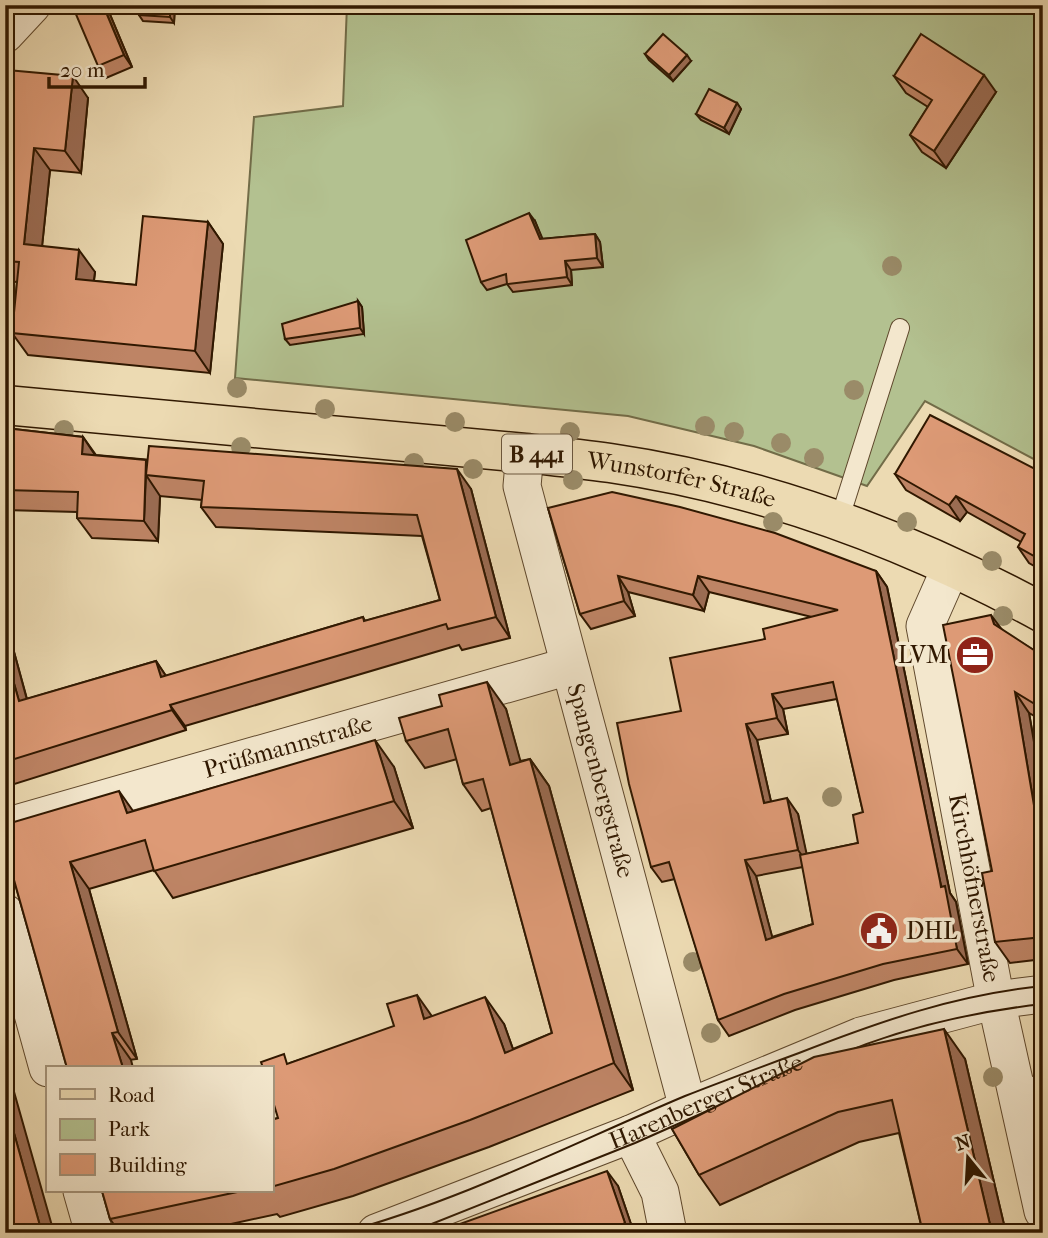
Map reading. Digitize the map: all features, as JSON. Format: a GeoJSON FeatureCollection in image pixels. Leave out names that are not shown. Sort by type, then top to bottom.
{"type":"FeatureCollection","features":[{"type":"Feature","properties":{"kind":"main road","name":"Wunstorfer Straße"},"geometry":{"type":"LineString","coordinates":[[5,405],[525,453],[611,463],[677,475],[766,498],[839,521],[951,567],[1043,613]]}},
{"type":"Feature","properties":{"kind":"street"},"geometry":{"type":"LineString","coordinates":[[5,34],[32,5]]}},
{"type":"Feature","properties":{"kind":"street","name":"Spangenbergstraße"},"geometry":{"type":"LineString","coordinates":[[525,453],[522,486],[688,1108]]}},
{"type":"Feature","properties":{"kind":"street","name":"Kirchhöfnerstraße"},"geometry":{"type":"LineString","coordinates":[[951,567],[925,626],[996,1000],[1026,1095],[1043,1211]]}},
{"type":"Feature","properties":{"kind":"street","name":"Prüßmannstraße"},"geometry":{"type":"LineString","coordinates":[[5,827],[569,666]]}},
{"type":"Feature","properties":{"kind":"street"},"geometry":{"type":"LineString","coordinates":[[5,913],[47,1066]]}},
{"type":"Feature","properties":{"kind":"street","name":"Harenberger Straße"},"geometry":{"type":"LineString","coordinates":[[376,1233],[632,1134],[861,1036],[996,1000],[1043,995]]}},
{"type":"Feature","properties":{"kind":"street"},"geometry":{"type":"LineString","coordinates":[[632,1134],[660,1192],[668,1233]]}},
{"type":"Feature","properties":{"kind":"street"},"geometry":{"type":"LineString","coordinates":[[82,1192],[94,1233]]}},
{"type":"Feature","properties":{"kind":"lane"},"geometry":{"type":"LineString","coordinates":[[839,521],[900,328]]}},
{"type":"Feature","properties":{"kind":"green space"},"geometry":{"type":"Polygon","coordinates":[[[347,5],[1043,5],[1043,464],[925,401],[867,486],[754,446],[628,416],[235,378],[254,117],[343,106],[347,5]]]}},
{"type":"Feature","properties":{"kind":"building"},"geometry":{"type":"Polygon","coordinates":[[[72,5],[103,5],[124,55],[98,66],[72,5]]]}},
{"type":"Feature","properties":{"kind":"building"},"geometry":{"type":"Polygon","coordinates":[[[139,5],[170,5],[170,17],[139,15],[139,5]]]}},
{"type":"Feature","properties":{"kind":"building"},"geometry":{"type":"Polygon","coordinates":[[[663,34],[687,55],[669,75],[645,54],[663,34]]]}},
{"type":"Feature","properties":{"kind":"building"},"geometry":{"type":"Polygon","coordinates":[[[921,34],[984,75],[934,151],[910,135],[932,100],[894,76],[921,34]]]}},
{"type":"Feature","properties":{"kind":"building"},"geometry":{"type":"Polygon","coordinates":[[[7,70],[73,76],[65,151],[34,148],[24,244],[79,250],[76,279],[136,285],[143,216],[208,222],[195,351],[12,333],[19,262],[5,261],[7,70]]]}},
{"type":"Feature","properties":{"kind":"building"},"geometry":{"type":"Polygon","coordinates":[[[709,89],[737,103],[724,128],[696,114],[709,89]]]}},
{"type":"Feature","properties":{"kind":"building"},"geometry":{"type":"Polygon","coordinates":[[[529,213],[540,239],[595,234],[597,258],[565,261],[567,277],[507,284],[506,274],[481,282],[466,240],[529,213]]]}},
{"type":"Feature","properties":{"kind":"building"},"geometry":{"type":"Polygon","coordinates":[[[358,301],[360,328],[285,339],[282,324],[358,301]]]}},
{"type":"Feature","properties":{"kind":"building"},"geometry":{"type":"Polygon","coordinates":[[[930,415],[1043,473],[1043,561],[1018,547],[1025,534],[956,496],[949,505],[895,474],[930,415]]]}},
{"type":"Feature","properties":{"kind":"building"},"geometry":{"type":"Polygon","coordinates":[[[5,428],[83,437],[82,454],[146,460],[144,521],[77,518],[78,492],[5,490],[5,428]]]}},
{"type":"Feature","properties":{"kind":"building"},"geometry":{"type":"Polygon","coordinates":[[[149,446],[457,469],[496,617],[448,629],[446,624],[170,705],[172,710],[5,762],[5,652],[19,701],[156,661],[161,677],[363,617],[364,621],[440,600],[417,515],[201,507],[204,481],[146,475],[149,446]]]}},
{"type":"Feature","properties":{"kind":"building"},"geometry":{"type":"Polygon","coordinates":[[[612,492],[775,533],[876,571],[941,887],[945,886],[957,949],[883,964],[784,994],[718,1020],[669,862],[651,867],[629,784],[617,723],[681,711],[670,658],[765,639],[763,629],[838,610],[698,576],[693,595],[618,576],[624,601],[580,614],[548,508],[612,492]],[[833,682],[772,694],[777,718],[746,724],[764,803],[787,798],[798,850],[745,860],[766,940],[813,924],[800,855],[858,843],[853,815],[863,812],[833,682]]]}},
{"type":"Feature","properties":{"kind":"building"},"geometry":{"type":"Polygon","coordinates":[[[991,615],[994,624],[1043,656],[1043,709],[1015,692],[1043,859],[1043,937],[995,942],[982,873],[992,871],[943,625],[991,615]]]}},
{"type":"Feature","properties":{"kind":"building"},"geometry":{"type":"Polygon","coordinates":[[[487,682],[510,765],[530,759],[614,1063],[470,1120],[334,1169],[273,1186],[273,1119],[278,1118],[273,1102],[273,1066],[262,1066],[261,1062],[284,1054],[287,1064],[394,1026],[387,1004],[417,995],[424,1019],[485,997],[505,1053],[552,1033],[483,779],[463,784],[448,729],[406,741],[399,718],[442,706],[439,695],[487,682]]]}},
{"type":"Feature","properties":{"kind":"building"},"geometry":{"type":"Polygon","coordinates":[[[375,740],[394,801],[154,871],[145,840],[70,862],[118,1032],[112,1033],[122,1066],[66,1066],[5,848],[5,829],[7,824],[119,791],[127,813],[375,740]]]}},
{"type":"Feature","properties":{"kind":"building"},"geometry":{"type":"Polygon","coordinates":[[[944,1029],[992,1233],[923,1233],[892,1100],[838,1112],[699,1175],[672,1129],[814,1057],[944,1029]]]}},
{"type":"Feature","properties":{"kind":"building"},"geometry":{"type":"Polygon","coordinates":[[[5,1101],[42,1233],[5,1233],[5,1101]]]}},
{"type":"Feature","properties":{"kind":"building"},"geometry":{"type":"Polygon","coordinates":[[[607,1171],[625,1223],[624,1233],[435,1233],[607,1171]]]}},
{"type":"Feature","properties":{"kind":"building"},"geometry":{"type":"Polygon","coordinates":[[[102,1192],[237,1192],[110,1219],[102,1192]]]}},
{"type":"Feature","properties":{"kind":"tram line"},"geometry":{"type":"LineString","coordinates":[[341,1233],[386,1220],[473,1188],[685,1096],[859,1030],[949,1003],[1043,986]]}},
{"type":"Feature","properties":{"kind":"tram line"},"geometry":{"type":"LineString","coordinates":[[836,1056],[886,1037],[937,1023],[1043,1004]]}},
{"type":"Feature","properties":{"kind":"tram line"},"geometry":{"type":"LineString","coordinates":[[409,1233],[635,1143],[732,1100]]}},
{"type":"Feature","properties":{"kind":"place","name":"LVM"},"geometry":{"type":"Point","coordinates":[975,655]}},
{"type":"Feature","properties":{"kind":"place","name":"DHL"},"geometry":{"type":"Point","coordinates":[879,931]}}]}
